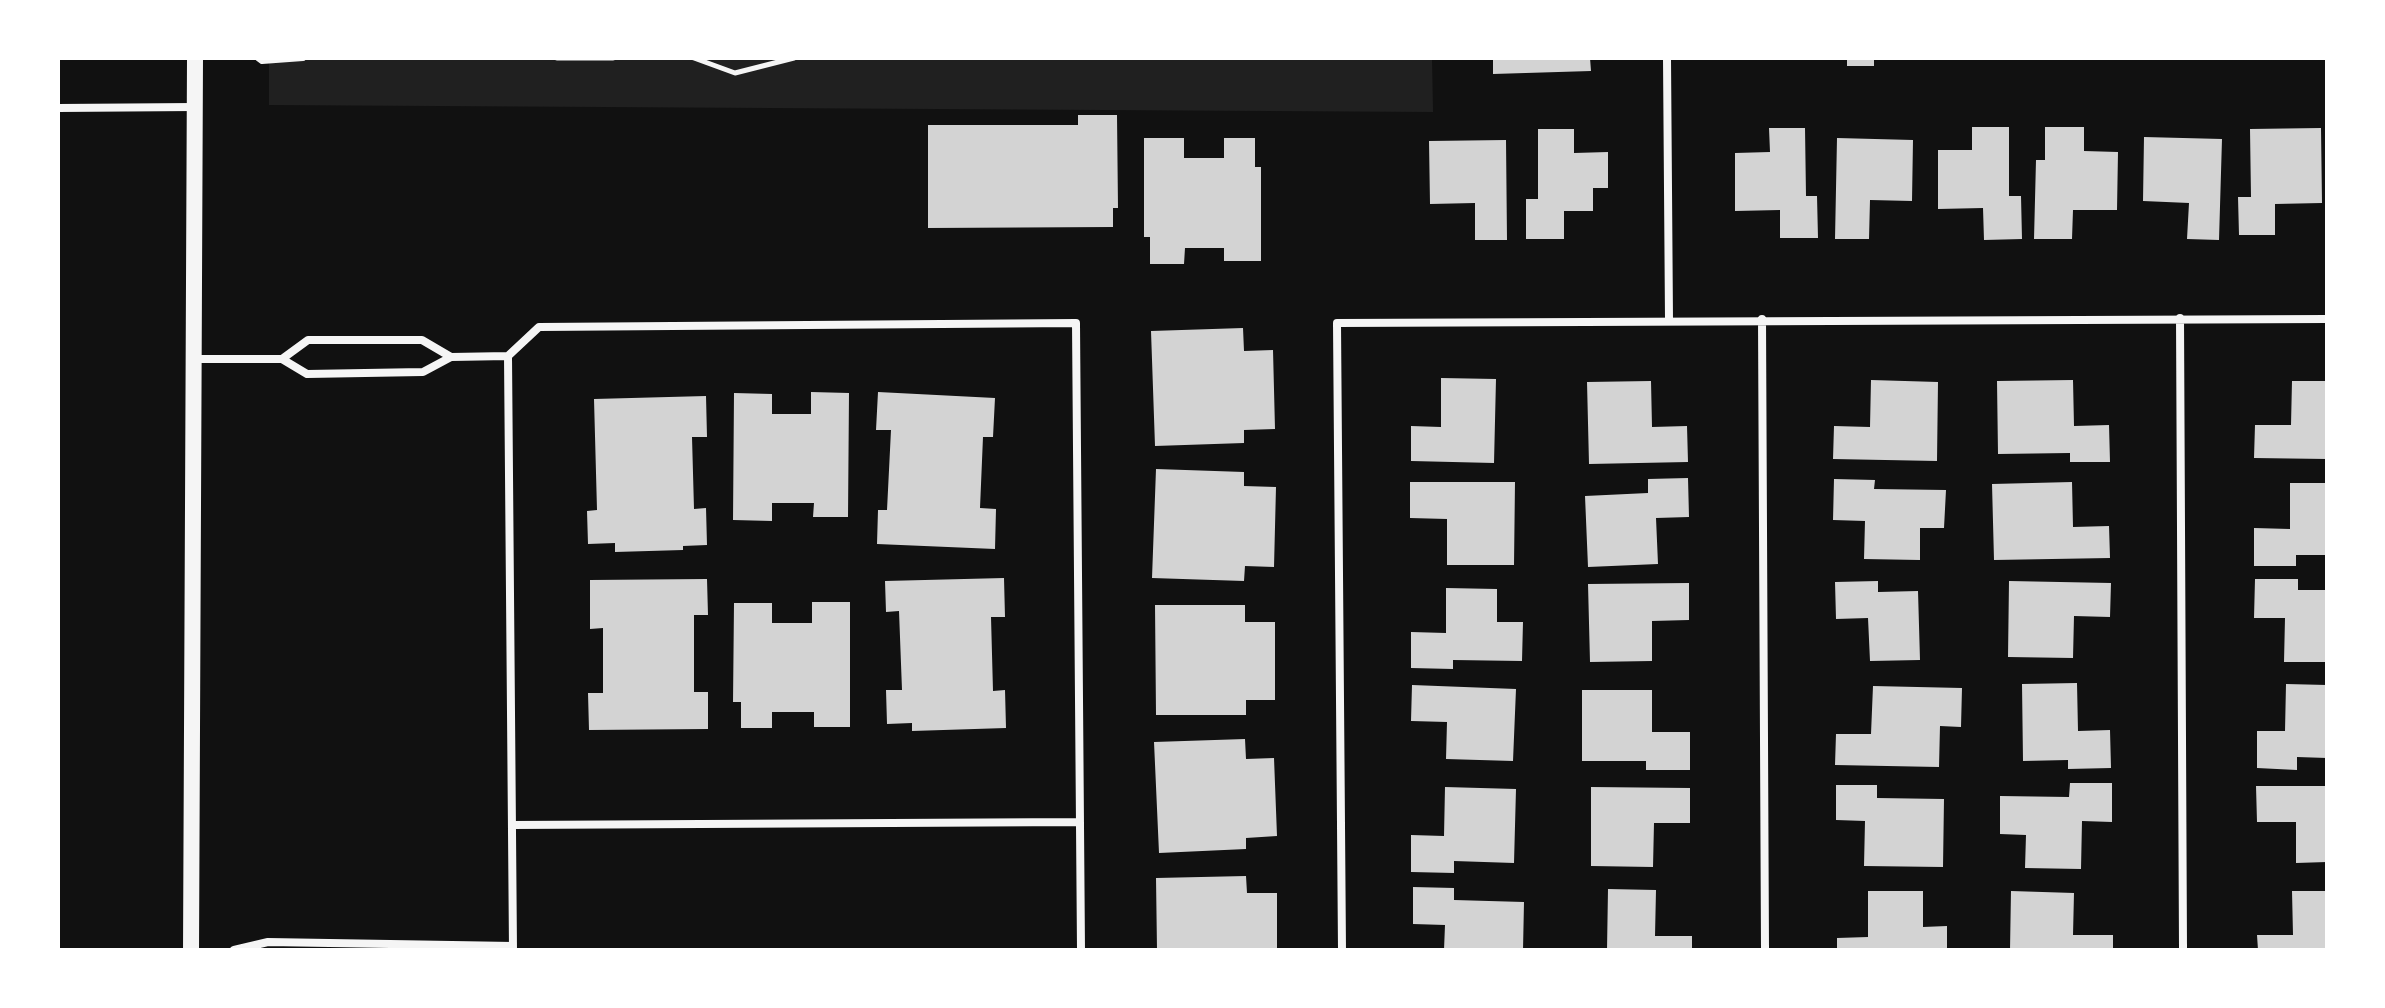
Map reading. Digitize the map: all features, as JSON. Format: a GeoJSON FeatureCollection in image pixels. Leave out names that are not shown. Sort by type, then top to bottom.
{"type":"FeatureCollection","features":[{"type":"Feature","properties":{"kind":"main road"},"geometry":{"type":"LineString","coordinates":[[191,950],[195,58]]}},
{"type":"Feature","properties":{"kind":"street"},"geometry":{"type":"LineString","coordinates":[[1667,58],[1669,320]]}},
{"type":"Feature","properties":{"kind":"street"},"geometry":{"type":"LineString","coordinates":[[58,108],[195,107]]}},
{"type":"Feature","properties":{"kind":"street"},"geometry":{"type":"LineString","coordinates":[[2180,318],[2183,950]]}},
{"type":"Feature","properties":{"kind":"street"},"geometry":{"type":"LineString","coordinates":[[1762,319],[1765,950]]}},
{"type":"Feature","properties":{"kind":"street"},"geometry":{"type":"LineString","coordinates":[[1342,950],[1337,323],[2327,319]]}},
{"type":"Feature","properties":{"kind":"street"},"geometry":{"type":"LineString","coordinates":[[192,359],[282,359],[307,374],[423,372],[451,357],[508,356],[539,327],[1076,323],[1081,950]]}},
{"type":"Feature","properties":{"kind":"street"},"geometry":{"type":"LineString","coordinates":[[282,359],[308,340],[422,340],[451,357]]}},
{"type":"Feature","properties":{"kind":"street"},"geometry":{"type":"LineString","coordinates":[[234,950],[268,942],[513,948],[508,356]]}},
{"type":"Feature","properties":{"kind":"street"},"geometry":{"type":"LineString","coordinates":[[512,825],[1080,822]]}},
{"type":"Feature","properties":{"kind":"lane"},"geometry":{"type":"LineString","coordinates":[[258,58],[262,61],[303,58]]}},
{"type":"Feature","properties":{"kind":"path"},"geometry":{"type":"LineString","coordinates":[[557,58],[613,58]]}},
{"type":"Feature","properties":{"kind":"path"},"geometry":{"type":"LineString","coordinates":[[694,58],[735,73],[794,58]]}},
{"type":"Feature","properties":{"kind":"shaded area"},"geometry":{"type":"Polygon","coordinates":[[[269,58],[1432,58],[1433,112],[269,105],[269,58]]]}},
{"type":"Feature","properties":{"kind":"building"},"geometry":{"type":"Polygon","coordinates":[[[1493,58],[1590,58],[1591,71],[1493,74],[1493,58]]]}},
{"type":"Feature","properties":{"kind":"building"},"geometry":{"type":"Polygon","coordinates":[[[1847,58],[1874,58],[1874,66],[1847,66],[1847,58]]]}},
{"type":"Feature","properties":{"kind":"building"},"geometry":{"type":"Polygon","coordinates":[[[1078,115],[1117,115],[1118,208],[1113,208],[1113,227],[928,228],[928,125],[1078,125],[1078,115]]]}},
{"type":"Feature","properties":{"kind":"building"},"geometry":{"type":"Polygon","coordinates":[[[1972,127],[2009,127],[2009,196],[2021,196],[2022,239],[1984,240],[1983,208],[1938,209],[1938,150],[1972,150],[1972,127]]]}},
{"type":"Feature","properties":{"kind":"building"},"geometry":{"type":"Polygon","coordinates":[[[2045,127],[2084,127],[2084,151],[2118,152],[2117,210],[2073,210],[2072,239],[2034,239],[2036,160],[2045,160],[2045,127]]]}},
{"type":"Feature","properties":{"kind":"building"},"geometry":{"type":"Polygon","coordinates":[[[1769,128],[1805,128],[1806,196],[1817,196],[1818,238],[1780,238],[1780,210],[1735,211],[1735,153],[1770,152],[1769,128]]]}},
{"type":"Feature","properties":{"kind":"building"},"geometry":{"type":"Polygon","coordinates":[[[2321,128],[2322,203],[2275,204],[2275,235],[2239,235],[2238,197],[2251,197],[2250,129],[2321,128]]]}},
{"type":"Feature","properties":{"kind":"building"},"geometry":{"type":"Polygon","coordinates":[[[1538,129],[1574,129],[1574,153],[1608,152],[1608,188],[1593,188],[1593,211],[1564,211],[1564,239],[1526,239],[1526,199],[1538,199],[1538,129]]]}},
{"type":"Feature","properties":{"kind":"building"},"geometry":{"type":"Polygon","coordinates":[[[2144,137],[2222,139],[2219,240],[2187,239],[2189,203],[2143,201],[2144,137]]]}},
{"type":"Feature","properties":{"kind":"building"},"geometry":{"type":"Polygon","coordinates":[[[1144,138],[1184,138],[1184,158],[1224,158],[1224,138],[1255,138],[1255,167],[1261,167],[1261,261],[1224,261],[1224,248],[1185,248],[1184,264],[1150,264],[1150,237],[1144,237],[1144,138]]]}},
{"type":"Feature","properties":{"kind":"building"},"geometry":{"type":"Polygon","coordinates":[[[1837,138],[1913,140],[1912,201],[1870,200],[1869,239],[1835,239],[1837,138]]]}},
{"type":"Feature","properties":{"kind":"building"},"geometry":{"type":"Polygon","coordinates":[[[1506,140],[1507,240],[1475,240],[1475,203],[1430,204],[1429,141],[1506,140]]]}},
{"type":"Feature","properties":{"kind":"building"},"geometry":{"type":"Polygon","coordinates":[[[1243,328],[1244,351],[1273,350],[1275,429],[1244,430],[1244,443],[1155,446],[1151,331],[1243,328]]]}},
{"type":"Feature","properties":{"kind":"building"},"geometry":{"type":"Polygon","coordinates":[[[1441,378],[1496,379],[1494,463],[1411,461],[1411,426],[1441,427],[1441,378]]]}},
{"type":"Feature","properties":{"kind":"building"},"geometry":{"type":"Polygon","coordinates":[[[1871,380],[1938,382],[1937,461],[1833,459],[1834,426],[1870,427],[1871,380]]]}},
{"type":"Feature","properties":{"kind":"building"},"geometry":{"type":"Polygon","coordinates":[[[2073,380],[2074,426],[2109,425],[2110,462],[2070,462],[2070,453],[1998,454],[1997,381],[2073,380]]]}},
{"type":"Feature","properties":{"kind":"building"},"geometry":{"type":"Polygon","coordinates":[[[1651,381],[1652,427],[1687,426],[1688,462],[1589,464],[1587,382],[1651,381]]]}},
{"type":"Feature","properties":{"kind":"building"},"geometry":{"type":"Polygon","coordinates":[[[2292,381],[2327,381],[2327,459],[2254,458],[2255,425],[2291,425],[2292,381]]]}},
{"type":"Feature","properties":{"kind":"building"},"geometry":{"type":"Polygon","coordinates":[[[811,392],[849,393],[848,517],[813,517],[814,503],[772,503],[772,521],[733,520],[734,393],[772,394],[772,414],[811,414],[811,392]]]}},
{"type":"Feature","properties":{"kind":"building"},"geometry":{"type":"Polygon","coordinates":[[[878,392],[995,398],[993,437],[983,437],[980,508],[996,509],[995,549],[877,544],[878,510],[887,510],[891,430],[876,430],[878,392]]]}},
{"type":"Feature","properties":{"kind":"building"},"geometry":{"type":"Polygon","coordinates":[[[706,396],[707,437],[692,437],[694,509],[706,508],[707,545],[683,546],[683,550],[615,552],[615,543],[588,544],[587,511],[597,510],[594,399],[706,396]]]}},
{"type":"Feature","properties":{"kind":"building"},"geometry":{"type":"Polygon","coordinates":[[[1156,469],[1244,472],[1244,486],[1276,487],[1274,567],[1245,566],[1244,581],[1152,578],[1156,469]]]}},
{"type":"Feature","properties":{"kind":"building"},"geometry":{"type":"Polygon","coordinates":[[[1688,478],[1689,517],[1656,518],[1658,564],[1588,567],[1585,496],[1648,493],[1648,479],[1688,478]]]}},
{"type":"Feature","properties":{"kind":"building"},"geometry":{"type":"Polygon","coordinates":[[[1834,479],[1875,480],[1874,489],[1946,490],[1944,528],[1920,528],[1920,560],[1864,559],[1865,521],[1833,520],[1834,479]]]}},
{"type":"Feature","properties":{"kind":"building"},"geometry":{"type":"Polygon","coordinates":[[[1410,482],[1515,482],[1514,565],[1447,565],[1447,519],[1410,518],[1410,482]]]}},
{"type":"Feature","properties":{"kind":"building"},"geometry":{"type":"Polygon","coordinates":[[[2072,482],[2073,527],[2109,526],[2110,558],[1994,560],[1992,484],[2072,482]]]}},
{"type":"Feature","properties":{"kind":"building"},"geometry":{"type":"Polygon","coordinates":[[[2290,483],[2327,483],[2327,555],[2296,555],[2296,566],[2254,566],[2254,528],[2290,529],[2290,483]]]}},
{"type":"Feature","properties":{"kind":"building"},"geometry":{"type":"Polygon","coordinates":[[[1004,578],[1005,617],[991,617],[993,691],[1005,690],[1006,728],[912,731],[912,723],[887,724],[886,690],[902,690],[899,611],[886,612],[885,581],[1004,578]]]}},
{"type":"Feature","properties":{"kind":"building"},"geometry":{"type":"Polygon","coordinates":[[[707,579],[708,615],[694,615],[694,692],[708,692],[708,729],[589,730],[588,693],[603,693],[603,628],[590,629],[590,580],[707,579]]]}},
{"type":"Feature","properties":{"kind":"building"},"geometry":{"type":"Polygon","coordinates":[[[2255,579],[2298,579],[2298,590],[2327,590],[2327,662],[2284,662],[2285,618],[2254,618],[2255,579]]]}},
{"type":"Feature","properties":{"kind":"building"},"geometry":{"type":"Polygon","coordinates":[[[1878,581],[1878,592],[1918,591],[1920,660],[1870,661],[1868,618],[1836,619],[1835,582],[1878,581]]]}},
{"type":"Feature","properties":{"kind":"building"},"geometry":{"type":"Polygon","coordinates":[[[2009,581],[2111,583],[2110,617],[2074,616],[2073,658],[2008,657],[2009,581]]]}},
{"type":"Feature","properties":{"kind":"building"},"geometry":{"type":"Polygon","coordinates":[[[1689,583],[1689,620],[1652,621],[1652,661],[1590,662],[1588,584],[1689,583]]]}},
{"type":"Feature","properties":{"kind":"building"},"geometry":{"type":"Polygon","coordinates":[[[1446,588],[1497,589],[1497,622],[1523,622],[1522,661],[1453,660],[1453,669],[1411,668],[1411,632],[1446,633],[1446,588]]]}},
{"type":"Feature","properties":{"kind":"building"},"geometry":{"type":"Polygon","coordinates":[[[812,602],[850,602],[850,727],[814,727],[814,712],[772,712],[772,728],[741,728],[741,702],[733,702],[734,603],[772,603],[772,623],[812,623],[812,602]]]}},
{"type":"Feature","properties":{"kind":"building"},"geometry":{"type":"Polygon","coordinates":[[[1155,605],[1245,605],[1245,622],[1275,622],[1275,700],[1246,700],[1246,715],[1156,715],[1155,605]]]}},
{"type":"Feature","properties":{"kind":"building"},"geometry":{"type":"Polygon","coordinates":[[[2077,683],[2078,731],[2110,730],[2111,768],[2068,769],[2068,760],[2023,761],[2022,684],[2077,683]]]}},
{"type":"Feature","properties":{"kind":"building"},"geometry":{"type":"Polygon","coordinates":[[[2286,684],[2327,685],[2327,758],[2297,757],[2297,770],[2257,768],[2257,731],[2285,731],[2286,684]]]}},
{"type":"Feature","properties":{"kind":"building"},"geometry":{"type":"Polygon","coordinates":[[[1412,685],[1516,689],[1513,761],[1446,759],[1447,722],[1411,721],[1412,685]]]}},
{"type":"Feature","properties":{"kind":"building"},"geometry":{"type":"Polygon","coordinates":[[[1873,686],[1962,688],[1961,727],[1940,726],[1939,767],[1835,765],[1836,734],[1871,734],[1873,686]]]}},
{"type":"Feature","properties":{"kind":"building"},"geometry":{"type":"Polygon","coordinates":[[[1582,690],[1652,690],[1652,732],[1690,732],[1690,770],[1646,770],[1646,761],[1582,761],[1582,690]]]}},
{"type":"Feature","properties":{"kind":"building"},"geometry":{"type":"Polygon","coordinates":[[[1245,739],[1246,759],[1274,758],[1277,836],[1246,838],[1246,849],[1159,853],[1154,742],[1245,739]]]}},
{"type":"Feature","properties":{"kind":"building"},"geometry":{"type":"Polygon","coordinates":[[[2070,783],[2112,783],[2112,822],[2082,821],[2081,869],[2025,868],[2026,835],[2000,834],[2000,796],[2069,797],[2070,783]]]}},
{"type":"Feature","properties":{"kind":"building"},"geometry":{"type":"Polygon","coordinates":[[[1836,785],[1877,785],[1877,798],[1944,799],[1943,867],[1864,866],[1865,821],[1836,820],[1836,785]]]}},
{"type":"Feature","properties":{"kind":"building"},"geometry":{"type":"Polygon","coordinates":[[[2256,786],[2327,786],[2327,862],[2296,863],[2296,822],[2257,822],[2256,786]]]}},
{"type":"Feature","properties":{"kind":"building"},"geometry":{"type":"Polygon","coordinates":[[[1445,787],[1516,789],[1514,863],[1454,861],[1454,873],[1411,872],[1411,835],[1444,836],[1445,787]]]}},
{"type":"Feature","properties":{"kind":"building"},"geometry":{"type":"Polygon","coordinates":[[[1591,787],[1690,788],[1690,823],[1654,823],[1653,867],[1591,866],[1591,787]]]}},
{"type":"Feature","properties":{"kind":"building"},"geometry":{"type":"Polygon","coordinates":[[[1246,876],[1247,893],[1277,893],[1277,950],[1157,950],[1156,878],[1246,876]]]}},
{"type":"Feature","properties":{"kind":"building"},"geometry":{"type":"Polygon","coordinates":[[[1413,887],[1454,888],[1454,900],[1524,902],[1523,950],[1444,950],[1445,925],[1413,924],[1413,887]]]}},
{"type":"Feature","properties":{"kind":"building"},"geometry":{"type":"Polygon","coordinates":[[[1608,889],[1656,890],[1655,936],[1692,936],[1692,950],[1607,950],[1608,889]]]}},
{"type":"Feature","properties":{"kind":"building"},"geometry":{"type":"Polygon","coordinates":[[[1868,891],[1923,891],[1923,927],[1947,926],[1947,950],[1837,950],[1837,938],[1868,937],[1868,891]]]}},
{"type":"Feature","properties":{"kind":"building"},"geometry":{"type":"Polygon","coordinates":[[[2011,891],[2074,893],[2073,935],[2113,935],[2113,950],[2010,950],[2011,891]]]}},
{"type":"Feature","properties":{"kind":"building"},"geometry":{"type":"Polygon","coordinates":[[[2292,891],[2327,891],[2327,950],[2258,950],[2257,935],[2293,935],[2292,891]]]}}]}
